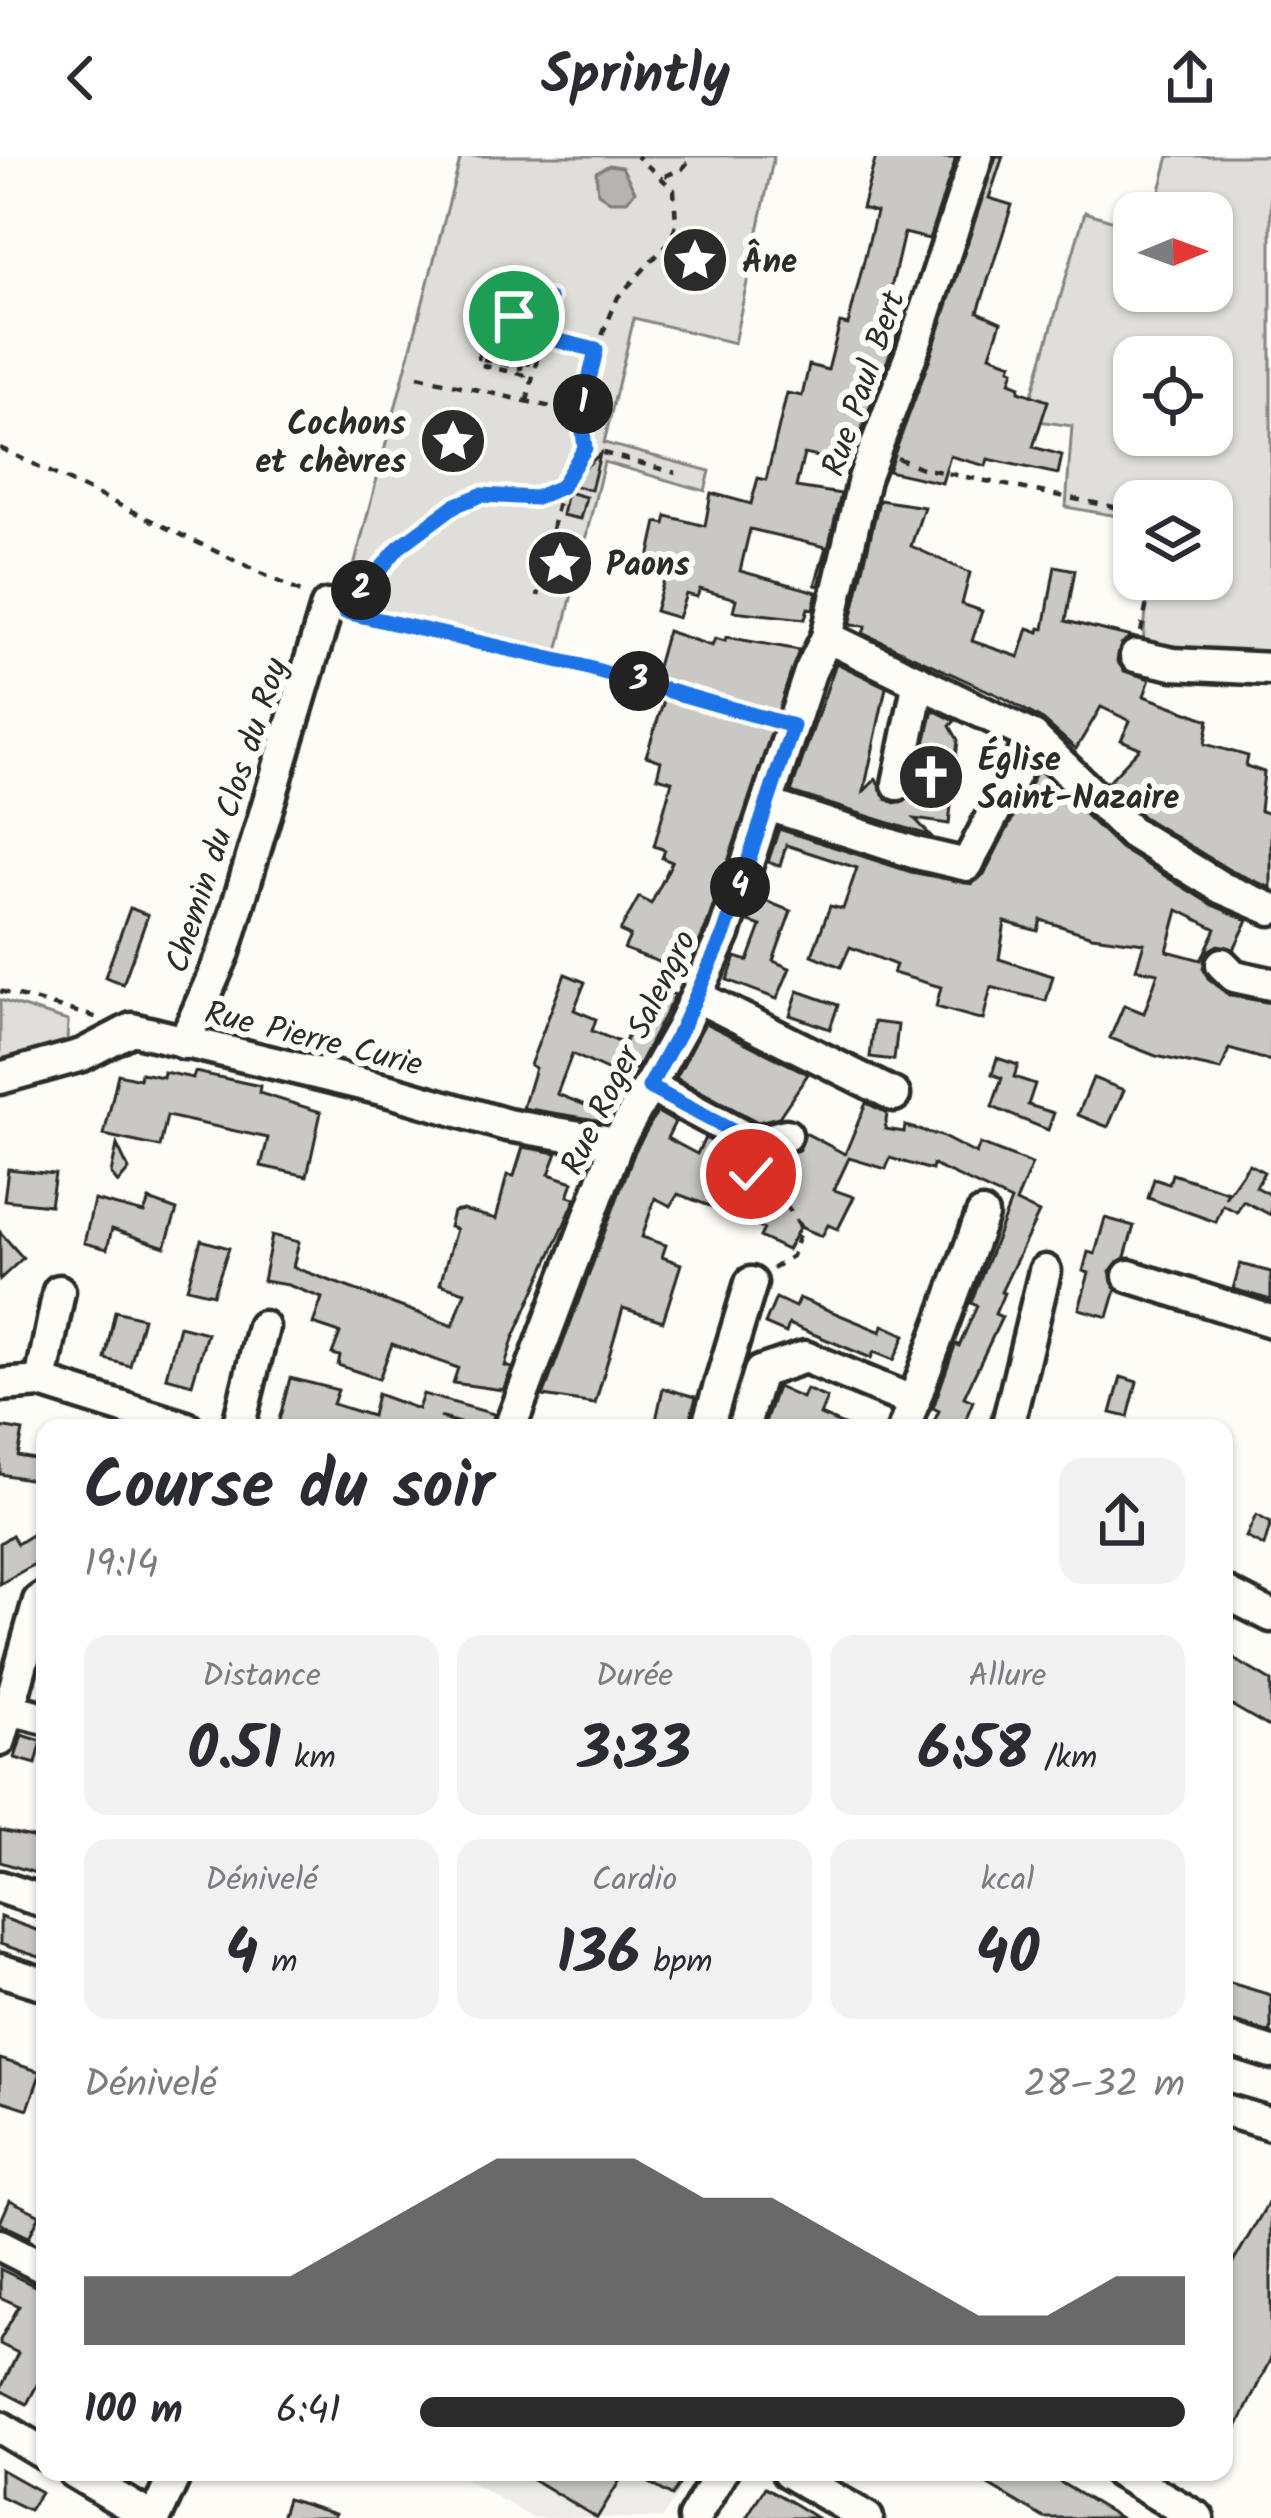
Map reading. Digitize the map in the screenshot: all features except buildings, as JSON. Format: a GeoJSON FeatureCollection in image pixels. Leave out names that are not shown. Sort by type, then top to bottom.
{"type":"FeatureCollection","features":[{"type":"Feature","properties":{"kind":"street","name":"Rue Paul Bert"},"geometry":{"type":"LineString","coordinates":[[826,637],[864,479],[977,156]]}},
{"type":"Feature","properties":{"kind":"street","name":"Chemin du Clos du Roy"},"geometry":{"type":"LineString","coordinates":[[184,1043],[224,952],[336,609]]}},
{"type":"Feature","properties":{"kind":"street"},"geometry":{"type":"LineString","coordinates":[[826,637],[1033,737],[1131,832],[1222,888],[1271,909]]}},
{"type":"Feature","properties":{"kind":"street","name":"Rue Roger Salengro"},"geometry":{"type":"LineString","coordinates":[[513,1419],[617,1143],[724,934],[826,637]]}},
{"type":"Feature","properties":{"kind":"street"},"geometry":{"type":"LineString","coordinates":[[1136,656],[1173,664],[1271,669]]}},
{"type":"Feature","properties":{"kind":"street"},"geometry":{"type":"LineString","coordinates":[[898,784],[919,681]]}},
{"type":"Feature","properties":{"kind":"street"},"geometry":{"type":"LineString","coordinates":[[768,805],[967,865],[1033,737]]}},
{"type":"Feature","properties":{"kind":"street"},"geometry":{"type":"LineString","coordinates":[[1222,964],[1234,976],[1271,984]]}},
{"type":"Feature","properties":{"kind":"street"},"geometry":{"type":"LineString","coordinates":[[695,996],[894,1095]]}},
{"type":"Feature","properties":{"kind":"street"},"geometry":{"type":"LineString","coordinates":[[0,1078],[82,1055],[133,1028]]}},
{"type":"Feature","properties":{"kind":"street","name":"Rue Pierre Curie"},"geometry":{"type":"LineString","coordinates":[[133,1028],[507,1125],[617,1143]]}},
{"type":"Feature","properties":{"kind":"street"},"geometry":{"type":"LineString","coordinates":[[649,1087],[755,1143],[786,1135]]}},
{"type":"Feature","properties":{"kind":"street"},"geometry":{"type":"LineString","coordinates":[[746,1419],[760,1372],[806,1357],[909,1415],[982,1215]]}},
{"type":"Feature","properties":{"kind":"street"},"geometry":{"type":"LineString","coordinates":[[1008,1419],[1046,1271]]}},
{"type":"Feature","properties":{"kind":"street"},"geometry":{"type":"LineString","coordinates":[[1129,1276],[1271,1322]]}},
{"type":"Feature","properties":{"kind":"street"},"geometry":{"type":"LineString","coordinates":[[710,1419],[751,1283]]}},
{"type":"Feature","properties":{"kind":"street"},"geometry":{"type":"LineString","coordinates":[[41,1382],[59,1291]]}},
{"type":"Feature","properties":{"kind":"street"},"geometry":{"type":"LineString","coordinates":[[240,1419],[263,1327]]}},
{"type":"Feature","properties":{"kind":"street"},"geometry":{"type":"LineString","coordinates":[[0,1385],[41,1382],[158,1419]]}},
{"type":"Feature","properties":{"kind":"street"},"geometry":{"type":"LineString","coordinates":[[1233,1597],[1271,1616]]}},
{"type":"Feature","properties":{"kind":"street"},"geometry":{"type":"LineString","coordinates":[[0,1740],[36,1608]]}},
{"type":"Feature","properties":{"kind":"street"},"geometry":{"type":"LineString","coordinates":[[9,1709],[36,1716]]}},
{"type":"Feature","properties":{"kind":"street"},"geometry":{"type":"LineString","coordinates":[[0,1887],[36,1899]]}},
{"type":"Feature","properties":{"kind":"street"},"geometry":{"type":"LineString","coordinates":[[0,1970],[36,1981]]}},
{"type":"Feature","properties":{"kind":"street"},"geometry":{"type":"LineString","coordinates":[[1233,2041],[1271,2053]]}},
{"type":"Feature","properties":{"kind":"street"},"geometry":{"type":"LineString","coordinates":[[1233,2113],[1271,2124]]}},
{"type":"Feature","properties":{"kind":"street"},"geometry":{"type":"LineString","coordinates":[[0,2246],[36,2264]]}},
{"type":"Feature","properties":{"kind":"street"},"geometry":{"type":"LineString","coordinates":[[0,2427],[36,2449]]}},
{"type":"Feature","properties":{"kind":"street"},"geometry":{"type":"LineString","coordinates":[[79,2481],[96,2518]]}},
{"type":"Feature","properties":{"kind":"street"},"geometry":{"type":"LineString","coordinates":[[88,2481],[153,2518],[172,2481]]}},
{"type":"Feature","properties":{"kind":"street"},"geometry":{"type":"LineString","coordinates":[[694,2518],[716,2481]]}},
{"type":"Feature","properties":{"kind":"street"},"geometry":{"type":"LineString","coordinates":[[803,2481],[867,2518]]}},
{"type":"Feature","properties":{"kind":"street"},"geometry":{"type":"LineString","coordinates":[[1134,2481],[1198,2518]]}},
{"type":"Feature","properties":{"kind":"path"},"geometry":{"type":"LineString","coordinates":[[538,596],[561,487],[585,448],[581,414],[596,350],[618,297],[670,239],[674,190],[637,156]]}},
{"type":"Feature","properties":{"kind":"path"},"geometry":{"type":"LineString","coordinates":[[663,177],[682,169],[693,156]]}},
{"type":"Feature","properties":{"kind":"path"},"geometry":{"type":"LineString","coordinates":[[494,286],[494,356]]}},
{"type":"Feature","properties":{"kind":"path"},"geometry":{"type":"LineString","coordinates":[[527,402],[541,342],[521,337],[525,375],[477,364],[500,288],[543,304],[532,323]]}},
{"type":"Feature","properties":{"kind":"path"},"geometry":{"type":"LineString","coordinates":[[505,294],[536,308],[532,323]]}},
{"type":"Feature","properties":{"kind":"path"},"geometry":{"type":"LineString","coordinates":[[506,346],[514,316],[519,317],[512,352],[498,349],[503,300],[532,298],[549,299],[543,328],[537,326],[535,335],[596,350]]}},
{"type":"Feature","properties":{"kind":"path"},"geometry":{"type":"LineString","coordinates":[[481,356],[496,321],[508,308],[527,313],[532,323]]}},
{"type":"Feature","properties":{"kind":"path"},"geometry":{"type":"LineString","coordinates":[[481,356],[494,356],[521,368],[526,352]]}},
{"type":"Feature","properties":{"kind":"path"},"geometry":{"type":"LineString","coordinates":[[418,376],[581,414]]}},
{"type":"Feature","properties":{"kind":"path"},"geometry":{"type":"LineString","coordinates":[[0,448],[336,609],[578,665],[793,726]]}},
{"type":"Feature","properties":{"kind":"path"},"geometry":{"type":"LineString","coordinates":[[585,448],[676,473]]}},
{"type":"Feature","properties":{"kind":"path"},"geometry":{"type":"LineString","coordinates":[[876,449],[922,468],[1113,507]]}},
{"type":"Feature","properties":{"kind":"path"},"geometry":{"type":"LineString","coordinates":[[336,609],[399,547],[454,506],[481,495],[535,498],[561,487]]}},
{"type":"Feature","properties":{"kind":"path"},"geometry":{"type":"LineString","coordinates":[[1136,656],[1148,600]]}},
{"type":"Feature","properties":{"kind":"path"},"geometry":{"type":"LineString","coordinates":[[0,991],[133,1028]]}},
{"type":"Feature","properties":{"kind":"path"},"geometry":{"type":"LineString","coordinates":[[751,1283],[792,1256],[801,1228],[779,1193],[751,1174],[755,1143]]}},
{"type":"Feature","properties":{"kind":"shaded area"},"geometry":{"type":"Polygon","coordinates":[[[461,156],[774,156],[734,343],[634,318],[604,443],[710,471],[705,491],[604,462],[557,656],[384,612],[378,616],[357,611],[346,597],[461,156]]]}},
{"type":"Feature","properties":{"kind":"shaded area"},"geometry":{"type":"Polygon","coordinates":[[[1169,156],[1271,156],[1271,659],[1142,653],[1147,600],[1233,600],[1233,480],[1113,480],[1113,515],[1066,507],[1072,426],[1025,419],[1085,212],[1113,221],[1113,312],[1233,312],[1233,192],[1160,192],[1169,156]]]}},
{"type":"Feature","properties":{"kind":"shaded area"},"geometry":{"type":"Polygon","coordinates":[[[609,165],[622,167],[635,191],[627,201],[610,201],[598,193],[596,172],[609,165]]]}},
{"type":"Feature","properties":{"kind":"shaded area"},"geometry":{"type":"Polygon","coordinates":[[[0,1000],[68,1021],[67,1041],[0,1061],[0,1000]]]}},
{"type":"Feature","properties":{"kind":"shaded area"},"geometry":{"type":"Polygon","coordinates":[[[469,2481],[685,2481],[663,2518],[533,2518],[469,2481]]]}},
{"type":"Feature","properties":{"kind":"place","name":"Âne"},"geometry":{"type":"Point","coordinates":[695,260]}},
{"type":"Feature","properties":{"kind":"place","name":"Cochons et chèvres"},"geometry":{"type":"Point","coordinates":[453,441]}},
{"type":"Feature","properties":{"kind":"place","name":"Paons"},"geometry":{"type":"Point","coordinates":[560,563]}},
{"type":"Feature","properties":{"kind":"place","name":"Église Saint-Nazaire"},"geometry":{"type":"Point","coordinates":[931,777]}},
{"type":"Feature","properties":{"kind":"route"},"geometry":{"type":"LineString","coordinates":[[514,316],[519,317],[512,352],[498,349],[506,314],[500,312],[503,300],[518,303],[519,297],[532,300],[533,296],[549,299],[543,328],[537,326],[535,335],[596,350],[581,414],[585,448],[561,487],[535,498],[481,495],[440,515],[399,547],[345,612],[578,665],[793,726],[724,934],[649,1087],[755,1143],[751,1174]]}}]}
